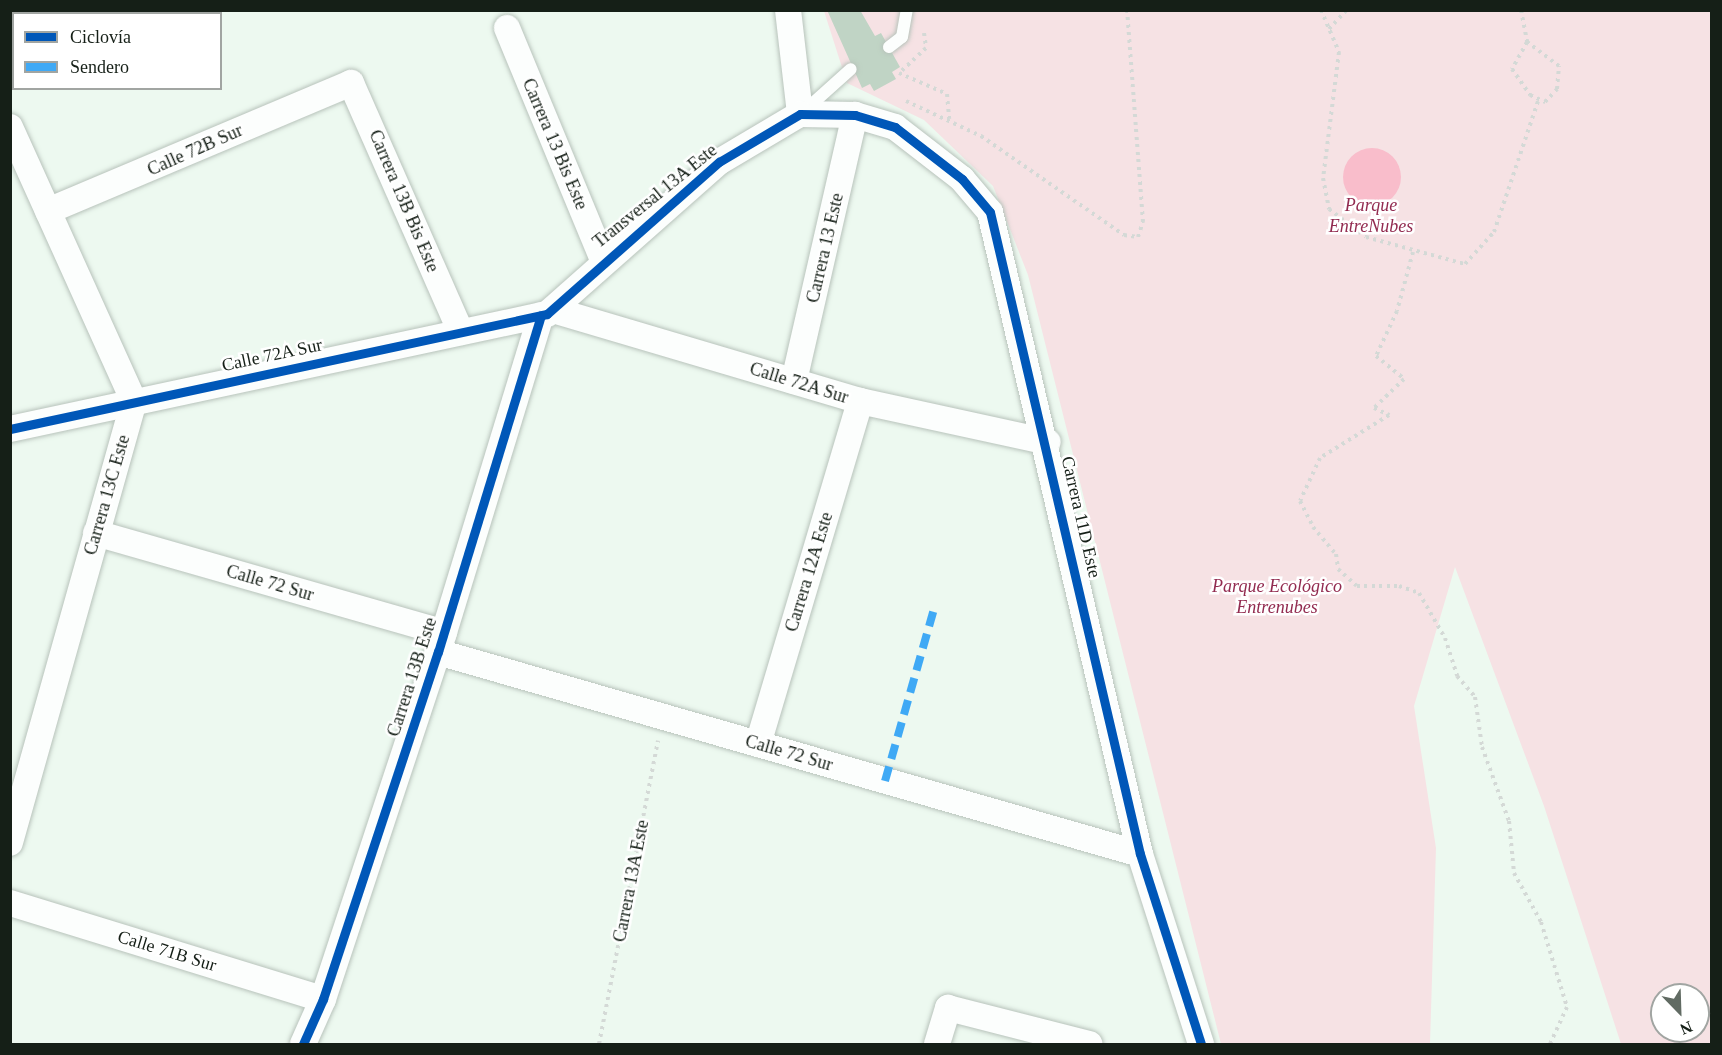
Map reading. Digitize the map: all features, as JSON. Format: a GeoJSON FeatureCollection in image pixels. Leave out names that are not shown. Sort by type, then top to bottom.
{"type":"FeatureCollection","features":[{"type":"Feature","properties":{"kind":"street"},"geometry":{"type":"LineString","coordinates":[[788,10],[800,114]]}},
{"type":"Feature","properties":{"kind":"street","name":"Carrera 13 Bis Este"},"geometry":{"type":"LineString","coordinates":[[507,28],[603,260]]}},
{"type":"Feature","properties":{"kind":"street","name":"Calle 72B Sur"},"geometry":{"type":"LineString","coordinates":[[48,211],[193,152],[339,84]]}},
{"type":"Feature","properties":{"kind":"street","name":"Carrera 13B Bis Este"},"geometry":{"type":"LineString","coordinates":[[339,84],[355,86],[461,332]]}},
{"type":"Feature","properties":{"kind":"street","name":"Carrera 11D Este"},"geometry":{"type":"LineString","coordinates":[[800,114],[855,115],[895,127],[962,179],[990,212],[1047,442],[1140,854],[1201,1044]]}},
{"type":"Feature","properties":{"kind":"street","name":"Transversal 13A Este"},"geometry":{"type":"LineString","coordinates":[[547,313],[603,260],[719,162],[800,114]]}},
{"type":"Feature","properties":{"kind":"street","name":"Carrera 13 Este"},"geometry":{"type":"LineString","coordinates":[[794,381],[855,115]]}},
{"type":"Feature","properties":{"kind":"street"},"geometry":{"type":"LineString","coordinates":[[10,127],[134,401]]}},
{"type":"Feature","properties":{"kind":"street","name":"Calle 72A Sur"},"geometry":{"type":"LineString","coordinates":[[10,429],[547,313],[860,401],[1047,442]]}},
{"type":"Feature","properties":{"kind":"street","name":"Carrera 13B Este"},"geometry":{"type":"LineString","coordinates":[[303,1044],[323,999],[547,313]]}},
{"type":"Feature","properties":{"kind":"street","name":"Carrera 13C Este"},"geometry":{"type":"LineString","coordinates":[[10,843],[134,401]]}},
{"type":"Feature","properties":{"kind":"street","name":"Carrera 12A Este"},"geometry":{"type":"LineString","coordinates":[[758,744],[860,401]]}},
{"type":"Feature","properties":{"kind":"street","name":"Calle 72 Sur"},"geometry":{"type":"LineString","coordinates":[[96,532],[441,642],[663,717],[1140,854]]}},
{"type":"Feature","properties":{"kind":"street","name":"Calle 71B Sur"},"geometry":{"type":"LineString","coordinates":[[10,903],[323,999]]}},
{"type":"Feature","properties":{"kind":"street"},"geometry":{"type":"LineString","coordinates":[[937,1044],[948,1008],[1089,1044]]}},
{"type":"Feature","properties":{"kind":"lane"},"geometry":{"type":"LineString","coordinates":[[889,47],[903,37],[907,10]]}},
{"type":"Feature","properties":{"kind":"lane"},"geometry":{"type":"LineString","coordinates":[[800,114],[851,69]]}},
{"type":"Feature","properties":{"kind":"path"},"geometry":{"type":"LineString","coordinates":[[894,98],[950,120],[1124,235],[1138,237],[1143,222],[1127,10]]}},
{"type":"Feature","properties":{"kind":"path"},"geometry":{"type":"LineString","coordinates":[[1321,10],[1339,52],[1323,178],[1329,208],[1365,237],[1413,252],[1465,264],[1485,247],[1538,102],[1557,89],[1559,66],[1527,42]]}},
{"type":"Feature","properties":{"kind":"path"},"geometry":{"type":"LineString","coordinates":[[1329,29],[1347,10]]}},
{"type":"Feature","properties":{"kind":"path"},"geometry":{"type":"LineString","coordinates":[[1521,10],[1527,42],[1512,69],[1538,102]]}},
{"type":"Feature","properties":{"kind":"path"},"geometry":{"type":"LineString","coordinates":[[923,20],[926,48],[899,73],[947,94],[950,120]]}},
{"type":"Feature","properties":{"kind":"path"},"geometry":{"type":"LineString","coordinates":[[1413,252],[1397,311],[1376,356],[1404,379],[1374,408],[1389,415],[1320,459],[1300,501],[1313,527],[1336,554],[1338,568],[1357,586],[1399,586],[1419,593],[1445,638],[1457,676],[1475,697],[1482,747],[1509,821],[1514,873],[1541,922],[1567,1007],[1550,1044]]}},
{"type":"Feature","properties":{"kind":"green space","name":"Parque Ecológico Entrenubes"},"geometry":{"type":"Polygon","coordinates":[[[824,11],[1711,11],[1711,1044],[1621,1044],[1544,806],[1455,567],[1414,706],[1436,848],[1430,1044],[1221,1044],[1028,275],[993,186],[924,120],[847,83],[824,11]]]}},
{"type":"Feature","properties":{"kind":"shaded area"},"geometry":{"type":"Polygon","coordinates":[[[1372,148],[1388,153],[1396,161],[1401,177],[1396,193],[1388,201],[1372,206],[1356,201],[1348,193],[1343,177],[1348,161],[1356,153],[1372,148]]]}},
{"type":"Feature","properties":{"kind":"building"},"geometry":{"type":"Polygon","coordinates":[[[827,10],[860,10],[875,36],[881,33],[900,67],[892,72],[896,79],[874,91],[870,84],[862,88],[827,10]]]}},
{"type":"Feature","properties":{"kind":"marked path"},"geometry":{"type":"LineString","coordinates":[[885,781],[935,606]]}},
{"type":"Feature","properties":{"kind":"cycle path"},"geometry":{"type":"LineString","coordinates":[[10,429],[547,314],[719,162],[800,114],[855,115],[895,127],[962,179],[990,212],[1140,854],[1201,1044]]}},
{"type":"Feature","properties":{"kind":"cycle path"},"geometry":{"type":"LineString","coordinates":[[303,1044],[323,999],[438,652],[541,315]]}},
{"type":"Feature","properties":{"kind":"park label","name":"Parque EntreNubes"},"geometry":{"type":"Point","coordinates":[1371,216]}}]}
